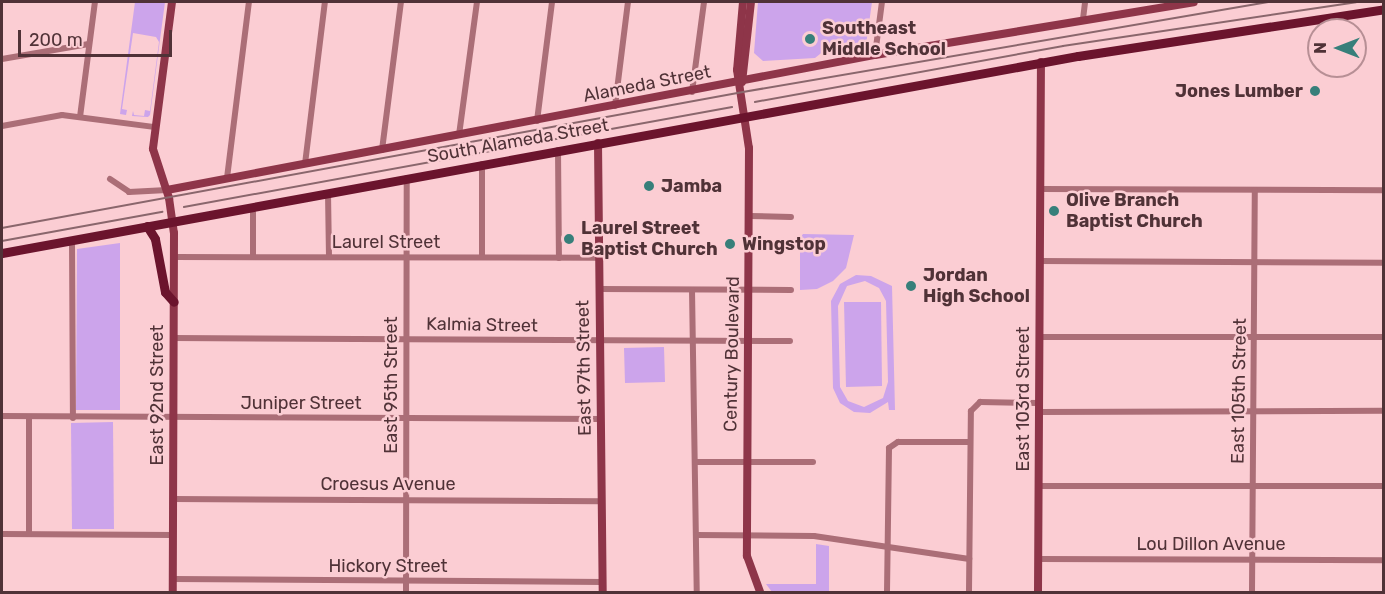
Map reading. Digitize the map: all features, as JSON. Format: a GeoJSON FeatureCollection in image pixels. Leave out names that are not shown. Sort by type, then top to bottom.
{"type":"FeatureCollection","features":[{"type":"Feature","properties":{"kind":"main road"},"geometry":{"type":"LineString","coordinates":[[1041,62],[1383,9]]}},
{"type":"Feature","properties":{"kind":"main road","name":"South Alameda Street"},"geometry":{"type":"LineString","coordinates":[[2,252],[147,226],[172,218],[253,207],[598,144],[745,111],[1041,62]]}},
{"type":"Feature","properties":{"kind":"main road"},"geometry":{"type":"LineString","coordinates":[[147,226],[155,239],[165,292],[174,302]]}},
{"type":"Feature","properties":{"kind":"street"},"geometry":{"type":"LineString","coordinates":[[80,117],[95,2]]}},
{"type":"Feature","properties":{"kind":"street","name":"East 92nd Street"},"geometry":{"type":"LineString","coordinates":[[172,2],[153,153],[168,196],[172,218],[174,257],[173,592]]}},
{"type":"Feature","properties":{"kind":"street"},"geometry":{"type":"LineString","coordinates":[[227,178],[249,2]]}},
{"type":"Feature","properties":{"kind":"street"},"geometry":{"type":"LineString","coordinates":[[305,164],[325,2]]}},
{"type":"Feature","properties":{"kind":"street"},"geometry":{"type":"LineString","coordinates":[[382,150],[401,2]]}},
{"type":"Feature","properties":{"kind":"street"},"geometry":{"type":"LineString","coordinates":[[459,135],[477,2]]}},
{"type":"Feature","properties":{"kind":"street"},"geometry":{"type":"LineString","coordinates":[[537,121],[552,2]]}},
{"type":"Feature","properties":{"kind":"street"},"geometry":{"type":"LineString","coordinates":[[615,106],[628,2]]}},
{"type":"Feature","properties":{"kind":"street"},"geometry":{"type":"LineString","coordinates":[[692,92],[704,2]]}},
{"type":"Feature","properties":{"kind":"street"},"geometry":{"type":"LineString","coordinates":[[742,82],[737,64],[743,2]]}},
{"type":"Feature","properties":{"kind":"street"},"geometry":{"type":"LineString","coordinates":[[742,82],[751,2]]}},
{"type":"Feature","properties":{"kind":"street"},"geometry":{"type":"LineString","coordinates":[[876,55],[882,2]]}},
{"type":"Feature","properties":{"kind":"street"},"geometry":{"type":"LineString","coordinates":[[1083,19],[1085,2]]}},
{"type":"Feature","properties":{"kind":"street","name":"Alameda Street"},"geometry":{"type":"LineString","coordinates":[[110,179],[129,192],[168,196],[227,178],[692,92],[876,55],[1194,2]]}},
{"type":"Feature","properties":{"kind":"street"},"geometry":{"type":"LineString","coordinates":[[2,60],[89,44]]}},
{"type":"Feature","properties":{"kind":"street","name":"East 103rd Street"},"geometry":{"type":"LineString","coordinates":[[1038,592],[1041,62]]}},
{"type":"Feature","properties":{"kind":"street","name":"Century Boulevard"},"geometry":{"type":"LineString","coordinates":[[742,82],[750,216],[748,565],[760,592]]}},
{"type":"Feature","properties":{"kind":"street"},"geometry":{"type":"LineString","coordinates":[[2,126],[62,115],[155,127]]}},
{"type":"Feature","properties":{"kind":"street","name":"East 97th Street"},"geometry":{"type":"LineString","coordinates":[[598,144],[603,592]]}},
{"type":"Feature","properties":{"kind":"street"},"geometry":{"type":"LineString","coordinates":[[558,150],[559,258]]}},
{"type":"Feature","properties":{"kind":"street"},"geometry":{"type":"LineString","coordinates":[[482,164],[482,257]]}},
{"type":"Feature","properties":{"kind":"street","name":"East 95th Street"},"geometry":{"type":"LineString","coordinates":[[406,592],[407,178]]}},
{"type":"Feature","properties":{"kind":"street"},"geometry":{"type":"LineString","coordinates":[[1040,189],[1383,190]]}},
{"type":"Feature","properties":{"kind":"street","name":"East 105th Street"},"geometry":{"type":"LineString","coordinates":[[1252,592],[1255,190]]}},
{"type":"Feature","properties":{"kind":"street"},"geometry":{"type":"LineString","coordinates":[[328,193],[329,257]]}},
{"type":"Feature","properties":{"kind":"street"},"geometry":{"type":"LineString","coordinates":[[253,207],[253,257]]}},
{"type":"Feature","properties":{"kind":"street"},"geometry":{"type":"LineString","coordinates":[[750,216],[791,217]]}},
{"type":"Feature","properties":{"kind":"street"},"geometry":{"type":"LineString","coordinates":[[72,240],[72,418]]}},
{"type":"Feature","properties":{"kind":"street","name":"Laurel Street"},"geometry":{"type":"LineString","coordinates":[[174,257],[599,258]]}},
{"type":"Feature","properties":{"kind":"street"},"geometry":{"type":"LineString","coordinates":[[1040,261],[1383,263]]}},
{"type":"Feature","properties":{"kind":"street"},"geometry":{"type":"LineString","coordinates":[[599,290],[791,290]]}},
{"type":"Feature","properties":{"kind":"street"},"geometry":{"type":"LineString","coordinates":[[692,290],[697,592]]}},
{"type":"Feature","properties":{"kind":"street"},"geometry":{"type":"LineString","coordinates":[[1040,337],[1383,338]]}},
{"type":"Feature","properties":{"kind":"street","name":"Kalmia Street"},"geometry":{"type":"LineString","coordinates":[[173,338],[790,341]]}},
{"type":"Feature","properties":{"kind":"street"},"geometry":{"type":"LineString","coordinates":[[969,592],[970,442],[974,406],[980,402],[1039,407],[1254,412],[1383,411]]}},
{"type":"Feature","properties":{"kind":"street","name":"Juniper Street"},"geometry":{"type":"LineString","coordinates":[[2,417],[601,419]]}},
{"type":"Feature","properties":{"kind":"street"},"geometry":{"type":"LineString","coordinates":[[29,417],[29,534]]}},
{"type":"Feature","properties":{"kind":"street"},"geometry":{"type":"LineString","coordinates":[[887,592],[891,444],[970,442]]}},
{"type":"Feature","properties":{"kind":"street"},"geometry":{"type":"LineString","coordinates":[[695,462],[813,462]]}},
{"type":"Feature","properties":{"kind":"street"},"geometry":{"type":"LineString","coordinates":[[1039,486],[1383,486]]}},
{"type":"Feature","properties":{"kind":"street","name":"Croesus Avenue"},"geometry":{"type":"LineString","coordinates":[[173,500],[602,501]]}},
{"type":"Feature","properties":{"kind":"street"},"geometry":{"type":"LineString","coordinates":[[2,534],[173,535]]}},
{"type":"Feature","properties":{"kind":"street"},"geometry":{"type":"LineString","coordinates":[[696,535],[814,536],[969,559]]}},
{"type":"Feature","properties":{"kind":"street","name":"Lou Dillon Avenue"},"geometry":{"type":"LineString","coordinates":[[1039,559],[1383,560]]}},
{"type":"Feature","properties":{"kind":"street","name":"Hickory Street"},"geometry":{"type":"LineString","coordinates":[[173,579],[603,582]]}},
{"type":"Feature","properties":{"kind":"shaded area"},"geometry":{"type":"Polygon","coordinates":[[[135,2],[165,2],[150,115],[148,117],[132,116],[133,111],[134,115],[144,116],[145,110],[150,111],[159,42],[156,37],[133,33],[122,109],[127,110],[126,115],[120,114],[135,2]]]}},
{"type":"Feature","properties":{"kind":"shaded area","name":"Southeast Middle School"},"geometry":{"type":"Polygon","coordinates":[[[758,2],[872,2],[866,45],[825,50],[815,58],[763,61],[754,53],[758,2]]]}},
{"type":"Feature","properties":{"kind":"shaded area"},"geometry":{"type":"Polygon","coordinates":[[[803,234],[854,235],[846,268],[833,281],[817,289],[800,290],[800,238],[803,234]]]}},
{"type":"Feature","properties":{"kind":"shaded area"},"geometry":{"type":"Polygon","coordinates":[[[120,243],[120,410],[76,410],[77,249],[120,243]]]}},
{"type":"Feature","properties":{"kind":"shaded area"},"geometry":{"type":"Polygon","coordinates":[[[856,275],[871,276],[892,286],[895,410],[889,410],[888,402],[870,413],[854,412],[840,403],[833,388],[831,301],[840,284],[856,275]],[[865,281],[847,286],[838,306],[840,387],[848,401],[864,407],[883,398],[888,382],[886,301],[879,288],[865,281]]]}},
{"type":"Feature","properties":{"kind":"shaded area"},"geometry":{"type":"Polygon","coordinates":[[[844,302],[881,302],[882,386],[846,387],[844,302]]]}},
{"type":"Feature","properties":{"kind":"shaded area"},"geometry":{"type":"Polygon","coordinates":[[[664,347],[665,382],[625,383],[624,348],[664,347]]]}},
{"type":"Feature","properties":{"kind":"shaded area"},"geometry":{"type":"Polygon","coordinates":[[[113,422],[114,529],[72,529],[71,423],[113,422]]]}},
{"type":"Feature","properties":{"kind":"shaded area"},"geometry":{"type":"Polygon","coordinates":[[[816,544],[829,546],[829,592],[772,592],[766,584],[816,584],[816,544]]]}},
{"type":"Feature","properties":{"kind":"railway"},"geometry":{"type":"LineString","coordinates":[[2,228],[743,92],[1269,2]]}},
{"type":"Feature","properties":{"kind":"railway"},"geometry":{"type":"LineString","coordinates":[[755,102],[1063,46],[1356,2]]}},
{"type":"Feature","properties":{"kind":"railway"},"geometry":{"type":"LineString","coordinates":[[184,207],[732,107]]}},
{"type":"Feature","properties":{"kind":"railway"},"geometry":{"type":"LineString","coordinates":[[2,241],[162,212]]}},
{"type":"Feature","properties":{"kind":"place","name":"Southeast Middle School"},"geometry":{"type":"Point","coordinates":[810,39]}},
{"type":"Feature","properties":{"kind":"place","name":"Jones Lumber"},"geometry":{"type":"Point","coordinates":[1315,91]}},
{"type":"Feature","properties":{"kind":"place","name":"Jamba"},"geometry":{"type":"Point","coordinates":[649,186]}},
{"type":"Feature","properties":{"kind":"place","name":"Olive Branch Baptist Church"},"geometry":{"type":"Point","coordinates":[1054,211]}},
{"type":"Feature","properties":{"kind":"place","name":"Laurel Street Baptist Church"},"geometry":{"type":"Point","coordinates":[569,239]}},
{"type":"Feature","properties":{"kind":"place","name":"Wingstop"},"geometry":{"type":"Point","coordinates":[730,244]}},
{"type":"Feature","properties":{"kind":"place","name":"Jordan High School"},"geometry":{"type":"Point","coordinates":[911,286]}}]}
